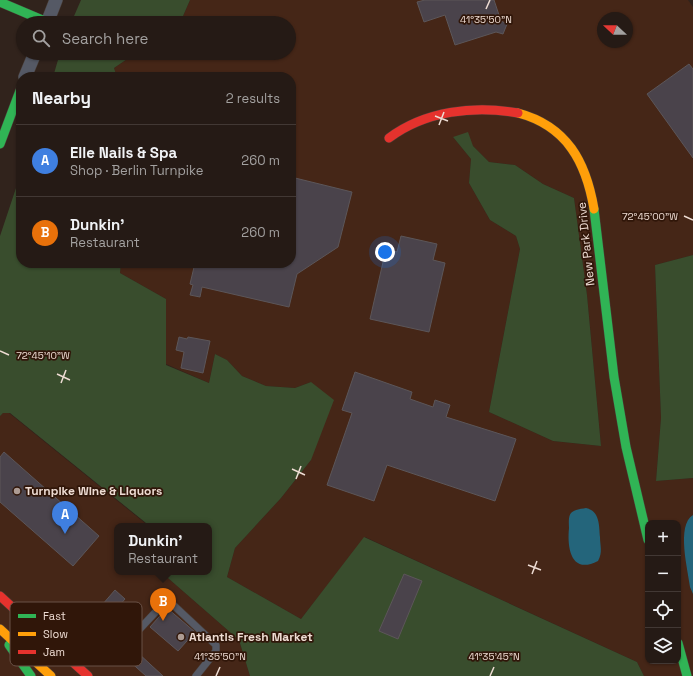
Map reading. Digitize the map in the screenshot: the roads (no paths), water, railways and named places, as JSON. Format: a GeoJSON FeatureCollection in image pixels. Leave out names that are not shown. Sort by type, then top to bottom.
{"type":"FeatureCollection","features":[{"type":"Feature","properties":{"kind":"main road"},"geometry":{"type":"LineString","coordinates":[[0,2],[33,16]]}},
{"type":"Feature","properties":{"kind":"main road"},"geometry":{"type":"LineString","coordinates":[[0,144],[16,101]]}},
{"type":"Feature","properties":{"kind":"main road","name":"New Park Drive"},"geometry":{"type":"LineString","coordinates":[[389,138],[409,123],[434,115],[501,109],[530,116],[552,128],[566,140],[578,156],[587,176],[593,196],[617,401],[626,449],[645,528]]}},
{"type":"Feature","properties":{"kind":"main road"},"geometry":{"type":"LineString","coordinates":[[0,596],[10,605]]}},
{"type":"Feature","properties":{"kind":"main road"},"geometry":{"type":"LineString","coordinates":[[0,629],[10,638]]}},
{"type":"Feature","properties":{"kind":"main road"},"geometry":{"type":"LineString","coordinates":[[0,633],[10,647]]}},
{"type":"Feature","properties":{"kind":"main road"},"geometry":{"type":"LineString","coordinates":[[681,654],[687,676]]}},
{"type":"Feature","properties":{"kind":"main road"},"geometry":{"type":"LineString","coordinates":[[24,666],[31,676]]}},
{"type":"Feature","properties":{"kind":"main road"},"geometry":{"type":"LineString","coordinates":[[40,666],[51,676]]}},
{"type":"Feature","properties":{"kind":"main road"},"geometry":{"type":"LineString","coordinates":[[77,666],[88,676]]}},
{"type":"Feature","properties":{"kind":"street"},"geometry":{"type":"LineString","coordinates":[[49,16],[56,0]]}},
{"type":"Feature","properties":{"kind":"street"},"geometry":{"type":"LineString","coordinates":[[27,72],[31,60]]}},
{"type":"Feature","properties":{"kind":"lane"},"geometry":{"type":"LineString","coordinates":[[142,626],[165,602],[169,601],[216,645],[216,651],[196,676]]}},
{"type":"Feature","properties":{"kind":"water"},"geometry":{"type":"Polygon","coordinates":[[[586,508],[594,512],[598,520],[601,552],[598,561],[582,565],[576,562],[570,551],[569,520],[571,513],[578,509],[586,508]]]}},
{"type":"Feature","properties":{"kind":"water"},"geometry":{"type":"Polygon","coordinates":[[[693,515],[693,594],[690,587],[687,570],[684,538],[688,520],[693,515]]]}},
{"type":"Feature","properties":{"kind":"place","name":"Turnpike Wine & Liquors"},"geometry":{"type":"Point","coordinates":[17,491]}},
{"type":"Feature","properties":{"kind":"place","name":"Elle Nails & Spa"},"geometry":{"type":"Point","coordinates":[65,534]}},
{"type":"Feature","properties":{"kind":"place","name":"Dunkin'"},"geometry":{"type":"Point","coordinates":[163,621]}},
{"type":"Feature","properties":{"kind":"place","name":"Atlantis Fresh Market"},"geometry":{"type":"Point","coordinates":[181,637]}}]}
